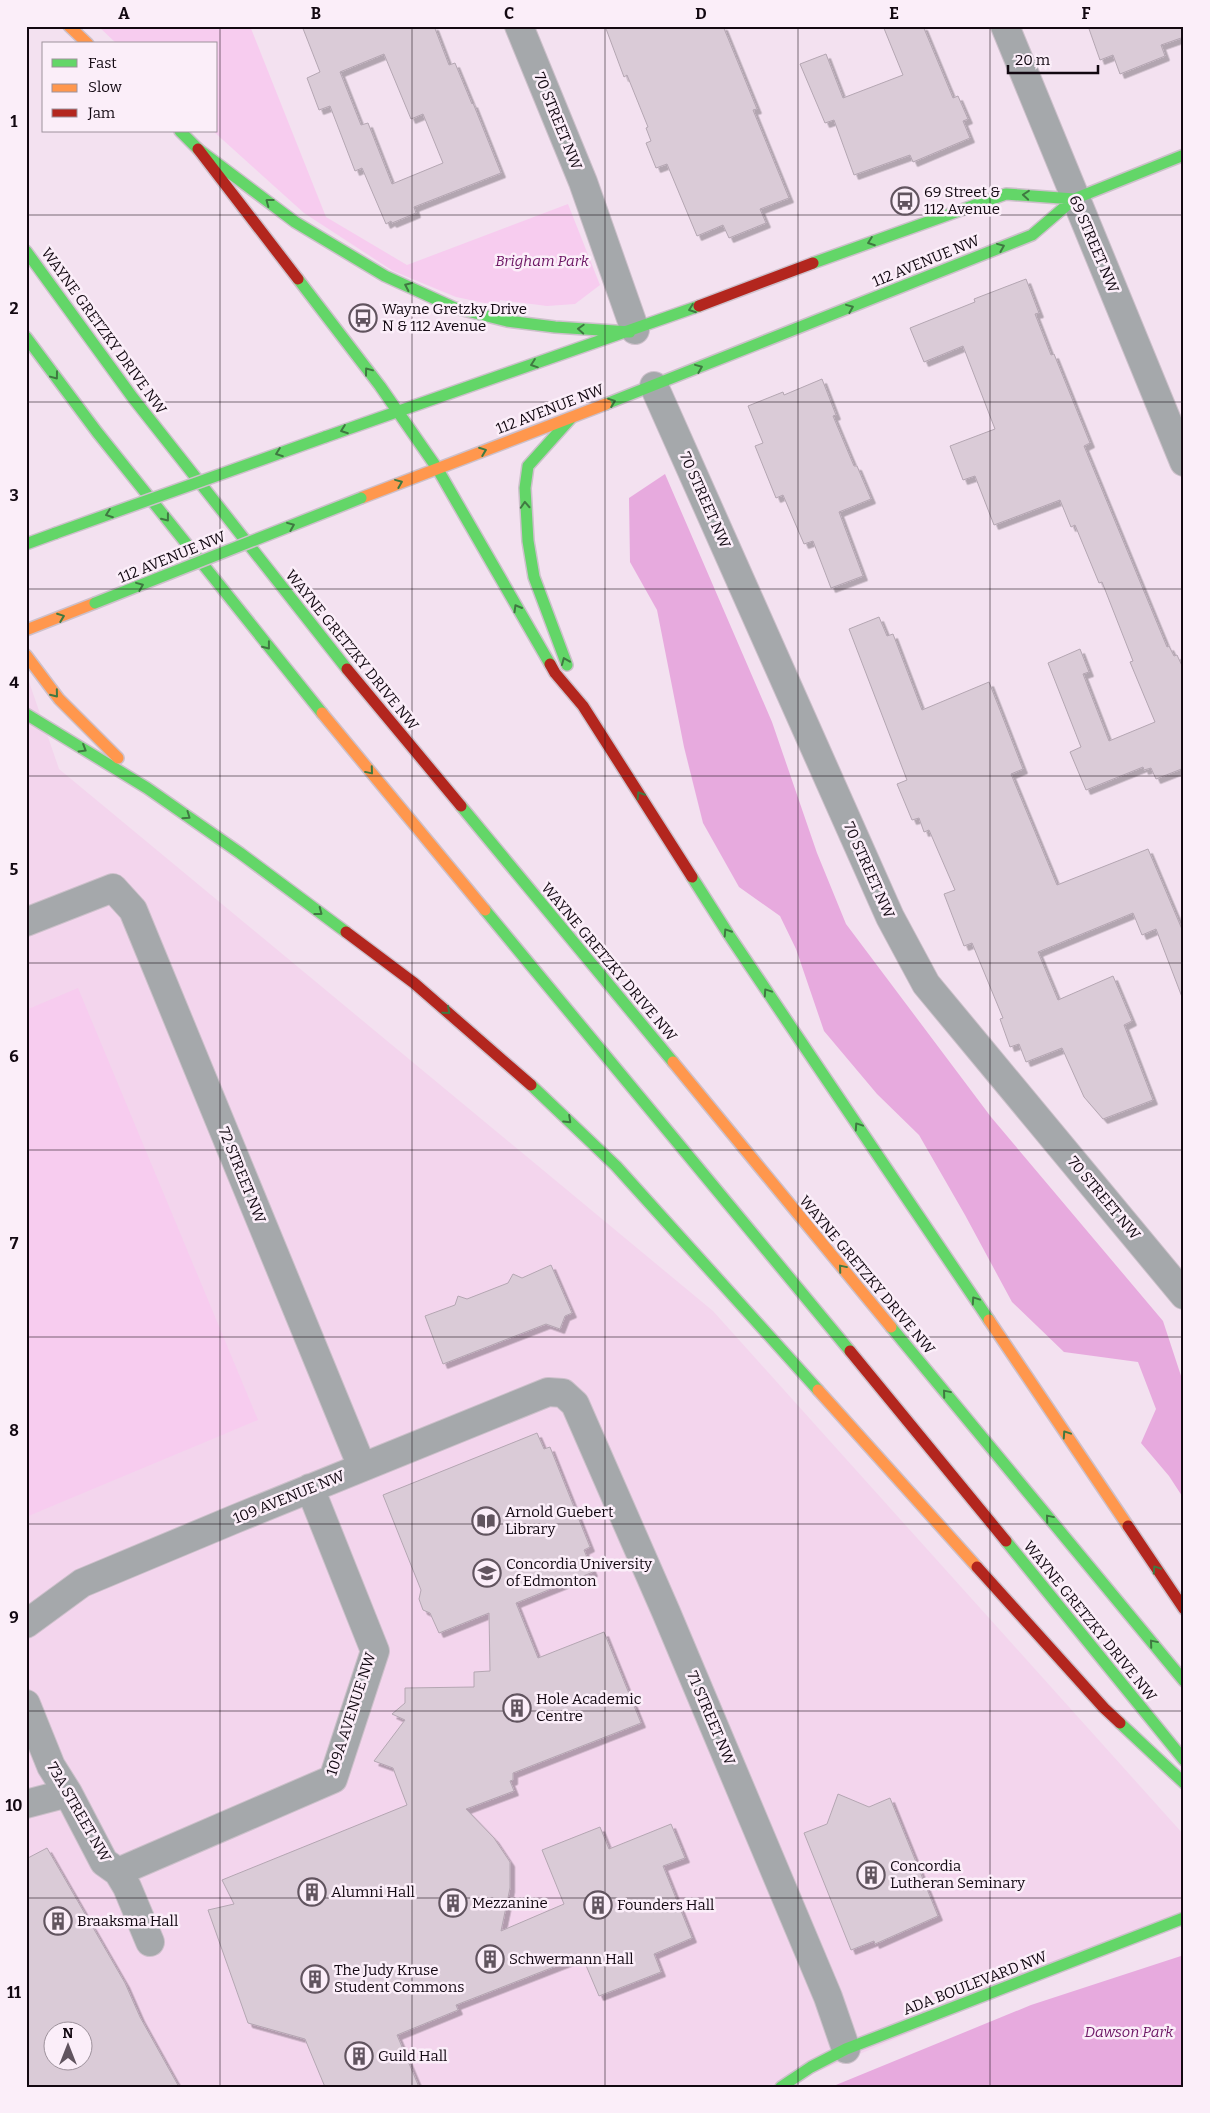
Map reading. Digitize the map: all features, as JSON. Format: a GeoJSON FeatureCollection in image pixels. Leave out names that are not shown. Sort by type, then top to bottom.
{"type":"FeatureCollection","features":[{"type":"Feature","properties":{"kind":"main road"},"geometry":{"type":"LineString","coordinates":[[69,26],[86,42]]}},
{"type":"Feature","properties":{"kind":"main road"},"geometry":{"type":"LineString","coordinates":[[181,132],[198,149],[380,386],[437,468],[556,673],[583,706],[729,935],[1184,1610]]}},
{"type":"Feature","properties":{"kind":"main road"},"geometry":{"type":"LineString","coordinates":[[198,149],[295,222],[385,276],[455,308],[507,321],[555,327],[632,331]]}},
{"type":"Feature","properties":{"kind":"main road","name":"112 AVENUE NW"},"geometry":{"type":"LineString","coordinates":[[26,630],[437,468],[654,386],[1032,235],[1074,199],[1184,155]]}},
{"type":"Feature","properties":{"kind":"main road","name":"112 AVENUE NW"},"geometry":{"type":"LineString","coordinates":[[26,544],[324,436],[632,331],[1006,194],[1074,199]]}},
{"type":"Feature","properties":{"kind":"main road","name":"WAYNE GRETZKY DRIVE NW"},"geometry":{"type":"LineString","coordinates":[[26,251],[133,398],[315,630],[1184,1681]]}},
{"type":"Feature","properties":{"kind":"main road","name":"WAYNE GRETZKY DRIVE NW"},"geometry":{"type":"LineString","coordinates":[[26,337],[97,432],[279,661],[1184,1760]]}},
{"type":"Feature","properties":{"kind":"main road"},"geometry":{"type":"LineString","coordinates":[[571,418],[528,466],[524,488],[524,504],[534,577],[553,632],[583,706]]}},
{"type":"Feature","properties":{"kind":"main road"},"geometry":{"type":"LineString","coordinates":[[26,655],[59,699],[148,788]]}},
{"type":"Feature","properties":{"kind":"main road"},"geometry":{"type":"LineString","coordinates":[[26,714],[148,788],[240,853],[414,983],[507,1063],[616,1166],[1104,1708],[1184,1783]]}},
{"type":"Feature","properties":{"kind":"main road","name":"ADA BOULEVARD NW"},"geometry":{"type":"LineString","coordinates":[[781,2087],[811,2067],[846,2049],[1184,1918]]}},
{"type":"Feature","properties":{"kind":"street","name":"70 STREET NW"},"geometry":{"type":"LineString","coordinates":[[519,26],[583,182],[632,331]]}},
{"type":"Feature","properties":{"kind":"street","name":"69 STREET NW"},"geometry":{"type":"LineString","coordinates":[[1005,26],[1074,199],[1092,236],[1184,462]]}},
{"type":"Feature","properties":{"kind":"street","name":"70 STREET NW"},"geometry":{"type":"LineString","coordinates":[[654,386],[890,917],[926,984],[1184,1295]]}},
{"type":"Feature","properties":{"kind":"street","name":"72 STREET NW"},"geometry":{"type":"LineString","coordinates":[[26,922],[113,888],[133,910],[362,1467]]}},
{"type":"Feature","properties":{"kind":"street","name":"109 AVENUE NW"},"geometry":{"type":"LineString","coordinates":[[26,1624],[82,1583],[548,1392],[563,1393]]}},
{"type":"Feature","properties":{"kind":"street","name":"71 STREET NW"},"geometry":{"type":"LineString","coordinates":[[563,1393],[575,1404],[666,1612],[824,1988],[846,2049]]}},
{"type":"Feature","properties":{"kind":"street","name":"109A AVENUE NW"},"geometry":{"type":"LineString","coordinates":[[118,1872],[333,1779],[375,1651],[310,1488]]}},
{"type":"Feature","properties":{"kind":"street","name":"73A STREET NW"},"geometry":{"type":"LineString","coordinates":[[26,1704],[51,1766],[68,1792],[104,1862],[118,1872],[127,1887],[150,1942]]}},
{"type":"Feature","properties":{"kind":"street"},"geometry":{"type":"LineString","coordinates":[[26,1804],[68,1792]]}},
{"type":"Feature","properties":{"kind":"shaded area","name":"Concordia University of Edmonton"},"geometry":{"type":"Polygon","coordinates":[[[26,673],[59,769],[713,1311],[1184,1835],[1184,1918],[781,2087],[26,2087],[26,673]]]}},
{"type":"Feature","properties":{"kind":"green space","name":"Brigham Park"},"geometry":{"type":"Polygon","coordinates":[[[98,26],[250,26],[326,217],[407,265],[568,204],[600,285],[575,304],[547,306],[500,300],[499,306],[456,297],[393,271],[304,213],[214,132],[218,132],[218,42],[115,42],[98,26]]]}},
{"type":"Feature","properties":{"kind":"green space"},"geometry":{"type":"Polygon","coordinates":[[[665,474],[772,722],[817,853],[846,924],[991,1117],[1163,1321],[1184,1385],[1184,1499],[1169,1476],[1141,1443],[1156,1409],[1138,1362],[1064,1352],[1012,1302],[919,1135],[877,1094],[824,1031],[796,949],[780,916],[739,887],[703,823],[684,747],[657,610],[630,562],[629,498],[665,474]]]}},
{"type":"Feature","properties":{"kind":"green space"},"geometry":{"type":"Polygon","coordinates":[[[78,988],[258,1420],[26,1517],[26,1010],[78,988]]]}},
{"type":"Feature","properties":{"kind":"green space","name":"Dawson Park"},"geometry":{"type":"Polygon","coordinates":[[[1184,1955],[1184,2087],[831,2087],[1031,2005],[1184,1955]]]}},
{"type":"Feature","properties":{"kind":"building"},"geometry":{"type":"Polygon","coordinates":[[[302,26],[434,26],[449,65],[455,63],[501,173],[414,207],[416,213],[386,224],[362,168],[355,171],[330,106],[319,110],[307,78],[320,72],[302,26]],[[384,54],[340,72],[361,125],[368,123],[392,184],[443,163],[423,114],[411,119],[384,54]]]}},
{"type":"Feature","properties":{"kind":"building"},"geometry":{"type":"Polygon","coordinates":[[[605,26],[723,26],[757,109],[753,110],[789,198],[760,209],[766,223],[729,238],[723,225],[697,236],[667,164],[656,168],[646,143],[651,141],[646,128],[648,127],[627,75],[624,77],[605,26]]]}},
{"type":"Feature","properties":{"kind":"building"},"geometry":{"type":"Polygon","coordinates":[[[883,26],[923,26],[953,98],[958,96],[968,119],[963,121],[970,138],[913,162],[910,155],[854,175],[834,120],[825,123],[800,64],[826,54],[843,98],[903,75],[883,26]]]}},
{"type":"Feature","properties":{"kind":"building"},"geometry":{"type":"Polygon","coordinates":[[[1088,26],[1184,26],[1184,37],[1161,45],[1165,56],[1120,74],[1113,55],[1100,60],[1088,26]]]}},
{"type":"Feature","properties":{"kind":"building"},"geometry":{"type":"Polygon","coordinates":[[[1026,279],[1039,313],[1035,314],[1051,355],[1054,354],[1090,443],[1084,446],[1167,647],[1169,646],[1174,656],[1177,655],[1184,670],[1184,768],[1156,779],[1151,768],[1144,770],[1143,767],[1086,790],[1070,752],[1081,747],[1048,663],[1080,649],[1089,672],[1083,674],[1109,741],[1155,722],[1130,662],[1133,661],[1102,582],[1099,583],[1075,525],[1071,527],[1060,500],[994,525],[975,476],[963,480],[950,446],[995,429],[963,346],[924,362],[910,328],[975,302],[974,299],[1026,279]]]}},
{"type":"Feature","properties":{"kind":"building"},"geometry":{"type":"Polygon","coordinates":[[[822,379],[836,415],[833,416],[854,466],[857,466],[871,499],[839,512],[863,576],[831,588],[813,541],[804,544],[783,495],[776,498],[755,446],[763,443],[748,406],[783,392],[784,395],[822,379]]]}},
{"type":"Feature","properties":{"kind":"building"},"geometry":{"type":"Polygon","coordinates":[[[879,617],[887,636],[893,634],[922,710],[989,682],[1023,769],[1011,774],[1057,885],[1148,849],[1184,934],[1184,996],[1182,997],[1156,929],[1142,935],[1133,913],[1038,952],[1058,1000],[1113,976],[1132,1021],[1124,1025],[1153,1100],[1103,1119],[1084,1097],[1062,1048],[1026,1062],[1019,1044],[1010,1047],[1000,1019],[1003,1018],[972,943],[964,946],[944,894],[955,890],[929,830],[924,832],[919,818],[912,820],[897,784],[907,780],[849,629],[879,617]]]}},
{"type":"Feature","properties":{"kind":"building"},"geometry":{"type":"Polygon","coordinates":[[[551,1265],[572,1313],[565,1316],[560,1329],[546,1324],[443,1364],[425,1316],[455,1305],[458,1296],[467,1299],[508,1283],[513,1274],[522,1278],[551,1265]]]}},
{"type":"Feature","properties":{"kind":"building"},"geometry":{"type":"Polygon","coordinates":[[[537,1433],[544,1449],[550,1447],[590,1547],[584,1550],[593,1572],[516,1603],[538,1658],[604,1632],[641,1723],[513,1773],[513,1780],[510,1781],[514,1791],[466,1809],[494,1838],[510,1862],[510,1888],[501,1931],[564,1904],[542,1850],[600,1827],[609,1849],[671,1824],[685,1858],[663,1866],[692,1938],[654,1954],[661,1972],[599,1996],[582,1956],[456,2005],[458,2010],[397,2035],[419,2087],[325,2087],[305,2039],[248,2023],[208,1910],[234,1904],[222,1880],[407,1805],[393,1768],[374,1761],[405,1720],[392,1714],[405,1703],[405,1688],[474,1687],[474,1672],[490,1671],[489,1613],[439,1633],[430,1613],[423,1610],[419,1599],[421,1590],[383,1495],[537,1433]]]}},
{"type":"Feature","properties":{"kind":"building","name":"Concordia Lutheran Seminary"},"geometry":{"type":"Polygon","coordinates":[[[838,1794],[869,1807],[890,1798],[938,1916],[875,1944],[874,1941],[851,1950],[804,1833],[827,1824],[838,1794]]]}},
{"type":"Feature","properties":{"kind":"building","name":"Braaksma Hall"},"geometry":{"type":"Polygon","coordinates":[[[47,1848],[125,1983],[140,2017],[179,2087],[26,2087],[26,1859],[47,1848]]]}},
{"type":"Feature","properties":{"kind":"traffic: fast"},"geometry":{"type":"LineString","coordinates":[[181,132],[198,149],[295,222],[385,276],[455,308],[507,321],[555,327],[630,332]]}},
{"type":"Feature","properties":{"kind":"traffic: fast"},"geometry":{"type":"LineString","coordinates":[[606,404],[1032,235],[1074,199],[1184,155]]}},
{"type":"Feature","properties":{"kind":"traffic: fast"},"geometry":{"type":"LineString","coordinates":[[813,263],[1006,194],[1074,199]]}},
{"type":"Feature","properties":{"kind":"traffic: fast"},"geometry":{"type":"LineString","coordinates":[[26,251],[133,398],[347,669]]}},
{"type":"Feature","properties":{"kind":"traffic: fast"},"geometry":{"type":"LineString","coordinates":[[298,279],[380,386],[437,468],[550,664]]}},
{"type":"Feature","properties":{"kind":"traffic: fast"},"geometry":{"type":"LineString","coordinates":[[325,437],[699,306]]}},
{"type":"Feature","properties":{"kind":"traffic: fast"},"geometry":{"type":"LineString","coordinates":[[26,337],[97,432],[322,713]]}},
{"type":"Feature","properties":{"kind":"traffic: fast"},"geometry":{"type":"LineString","coordinates":[[567,665],[534,577],[528,541],[525,488],[528,466],[571,418]]}},
{"type":"Feature","properties":{"kind":"traffic: fast"},"geometry":{"type":"LineString","coordinates":[[56,533],[325,437]]}},
{"type":"Feature","properties":{"kind":"traffic: fast"},"geometry":{"type":"LineString","coordinates":[[95,603],[361,498]]}},
{"type":"Feature","properties":{"kind":"traffic: fast"},"geometry":{"type":"LineString","coordinates":[[26,544],[56,533]]}},
{"type":"Feature","properties":{"kind":"traffic: fast"},"geometry":{"type":"LineString","coordinates":[[26,714],[147,788],[240,853],[346,932]]}},
{"type":"Feature","properties":{"kind":"traffic: fast"},"geometry":{"type":"LineString","coordinates":[[461,806],[673,1062]]}},
{"type":"Feature","properties":{"kind":"traffic: fast"},"geometry":{"type":"LineString","coordinates":[[692,877],[729,935],[989,1320]]}},
{"type":"Feature","properties":{"kind":"traffic: fast"},"geometry":{"type":"LineString","coordinates":[[485,910],[850,1351]]}},
{"type":"Feature","properties":{"kind":"traffic: fast"},"geometry":{"type":"LineString","coordinates":[[531,1085],[616,1166],[818,1390]]}},
{"type":"Feature","properties":{"kind":"traffic: fast"},"geometry":{"type":"LineString","coordinates":[[891,1327],[1184,1681]]}},
{"type":"Feature","properties":{"kind":"traffic: fast"},"geometry":{"type":"LineString","coordinates":[[1006,1541],[1184,1760]]}},
{"type":"Feature","properties":{"kind":"traffic: fast"},"geometry":{"type":"LineString","coordinates":[[1120,1723],[1184,1783]]}},
{"type":"Feature","properties":{"kind":"traffic: fast"},"geometry":{"type":"LineString","coordinates":[[781,2087],[811,2067],[846,2049],[1184,1918]]}},
{"type":"Feature","properties":{"kind":"traffic: slow"},"geometry":{"type":"LineString","coordinates":[[69,26],[86,42]]}},
{"type":"Feature","properties":{"kind":"traffic: slow"},"geometry":{"type":"LineString","coordinates":[[361,498],[606,404]]}},
{"type":"Feature","properties":{"kind":"traffic: slow"},"geometry":{"type":"LineString","coordinates":[[26,630],[95,603]]}},
{"type":"Feature","properties":{"kind":"traffic: slow"},"geometry":{"type":"LineString","coordinates":[[26,655],[59,699],[118,758]]}},
{"type":"Feature","properties":{"kind":"traffic: slow"},"geometry":{"type":"LineString","coordinates":[[322,713],[485,910]]}},
{"type":"Feature","properties":{"kind":"traffic: slow"},"geometry":{"type":"LineString","coordinates":[[673,1062],[891,1327]]}},
{"type":"Feature","properties":{"kind":"traffic: slow"},"geometry":{"type":"LineString","coordinates":[[989,1320],[1128,1526]]}},
{"type":"Feature","properties":{"kind":"traffic: slow"},"geometry":{"type":"LineString","coordinates":[[818,1390],[977,1567]]}},
{"type":"Feature","properties":{"kind":"traffic: jam"},"geometry":{"type":"LineString","coordinates":[[198,149],[298,279]]}},
{"type":"Feature","properties":{"kind":"traffic: jam"},"geometry":{"type":"LineString","coordinates":[[699,306],[813,263]]}},
{"type":"Feature","properties":{"kind":"traffic: jam"},"geometry":{"type":"LineString","coordinates":[[550,664],[555,673],[583,706],[692,877]]}},
{"type":"Feature","properties":{"kind":"traffic: jam"},"geometry":{"type":"LineString","coordinates":[[347,669],[461,806]]}},
{"type":"Feature","properties":{"kind":"traffic: jam"},"geometry":{"type":"LineString","coordinates":[[346,932],[414,983],[531,1085]]}},
{"type":"Feature","properties":{"kind":"traffic: jam"},"geometry":{"type":"LineString","coordinates":[[850,1351],[1006,1541]]}},
{"type":"Feature","properties":{"kind":"traffic: jam"},"geometry":{"type":"LineString","coordinates":[[1128,1526],[1184,1609]]}},
{"type":"Feature","properties":{"kind":"traffic: jam"},"geometry":{"type":"LineString","coordinates":[[977,1567],[1104,1708],[1120,1723]]}},
{"type":"Feature","properties":{"kind":"place","name":"69 Street & 112 Avenue"},"geometry":{"type":"Point","coordinates":[905,201]}},
{"type":"Feature","properties":{"kind":"place","name":"Wayne Gretzky Drive N & 112 Avenue"},"geometry":{"type":"Point","coordinates":[363,318]}},
{"type":"Feature","properties":{"kind":"place","name":"Arnold Guebert Library"},"geometry":{"type":"Point","coordinates":[486,1521]}},
{"type":"Feature","properties":{"kind":"place","name":"Concordia University of Edmonton"},"geometry":{"type":"Point","coordinates":[487,1573]}},
{"type":"Feature","properties":{"kind":"place","name":"Hole Academic Centre"},"geometry":{"type":"Point","coordinates":[517,1708]}},
{"type":"Feature","properties":{"kind":"place","name":"Concordia Lutheran Seminary"},"geometry":{"type":"Point","coordinates":[871,1875]}},
{"type":"Feature","properties":{"kind":"place","name":"Alumni Hall"},"geometry":{"type":"Point","coordinates":[312,1892]}},
{"type":"Feature","properties":{"kind":"place","name":"Mezzanine"},"geometry":{"type":"Point","coordinates":[453,1903]}},
{"type":"Feature","properties":{"kind":"place","name":"Founders Hall"},"geometry":{"type":"Point","coordinates":[598,1905]}},
{"type":"Feature","properties":{"kind":"place","name":"Braaksma Hall"},"geometry":{"type":"Point","coordinates":[58,1921]}},
{"type":"Feature","properties":{"kind":"place","name":"Schwermann Hall"},"geometry":{"type":"Point","coordinates":[490,1959]}},
{"type":"Feature","properties":{"kind":"place","name":"The Judy Kruse Student Commons"},"geometry":{"type":"Point","coordinates":[315,1979]}},
{"type":"Feature","properties":{"kind":"place","name":"Guild Hall"},"geometry":{"type":"Point","coordinates":[359,2056]}}]}
